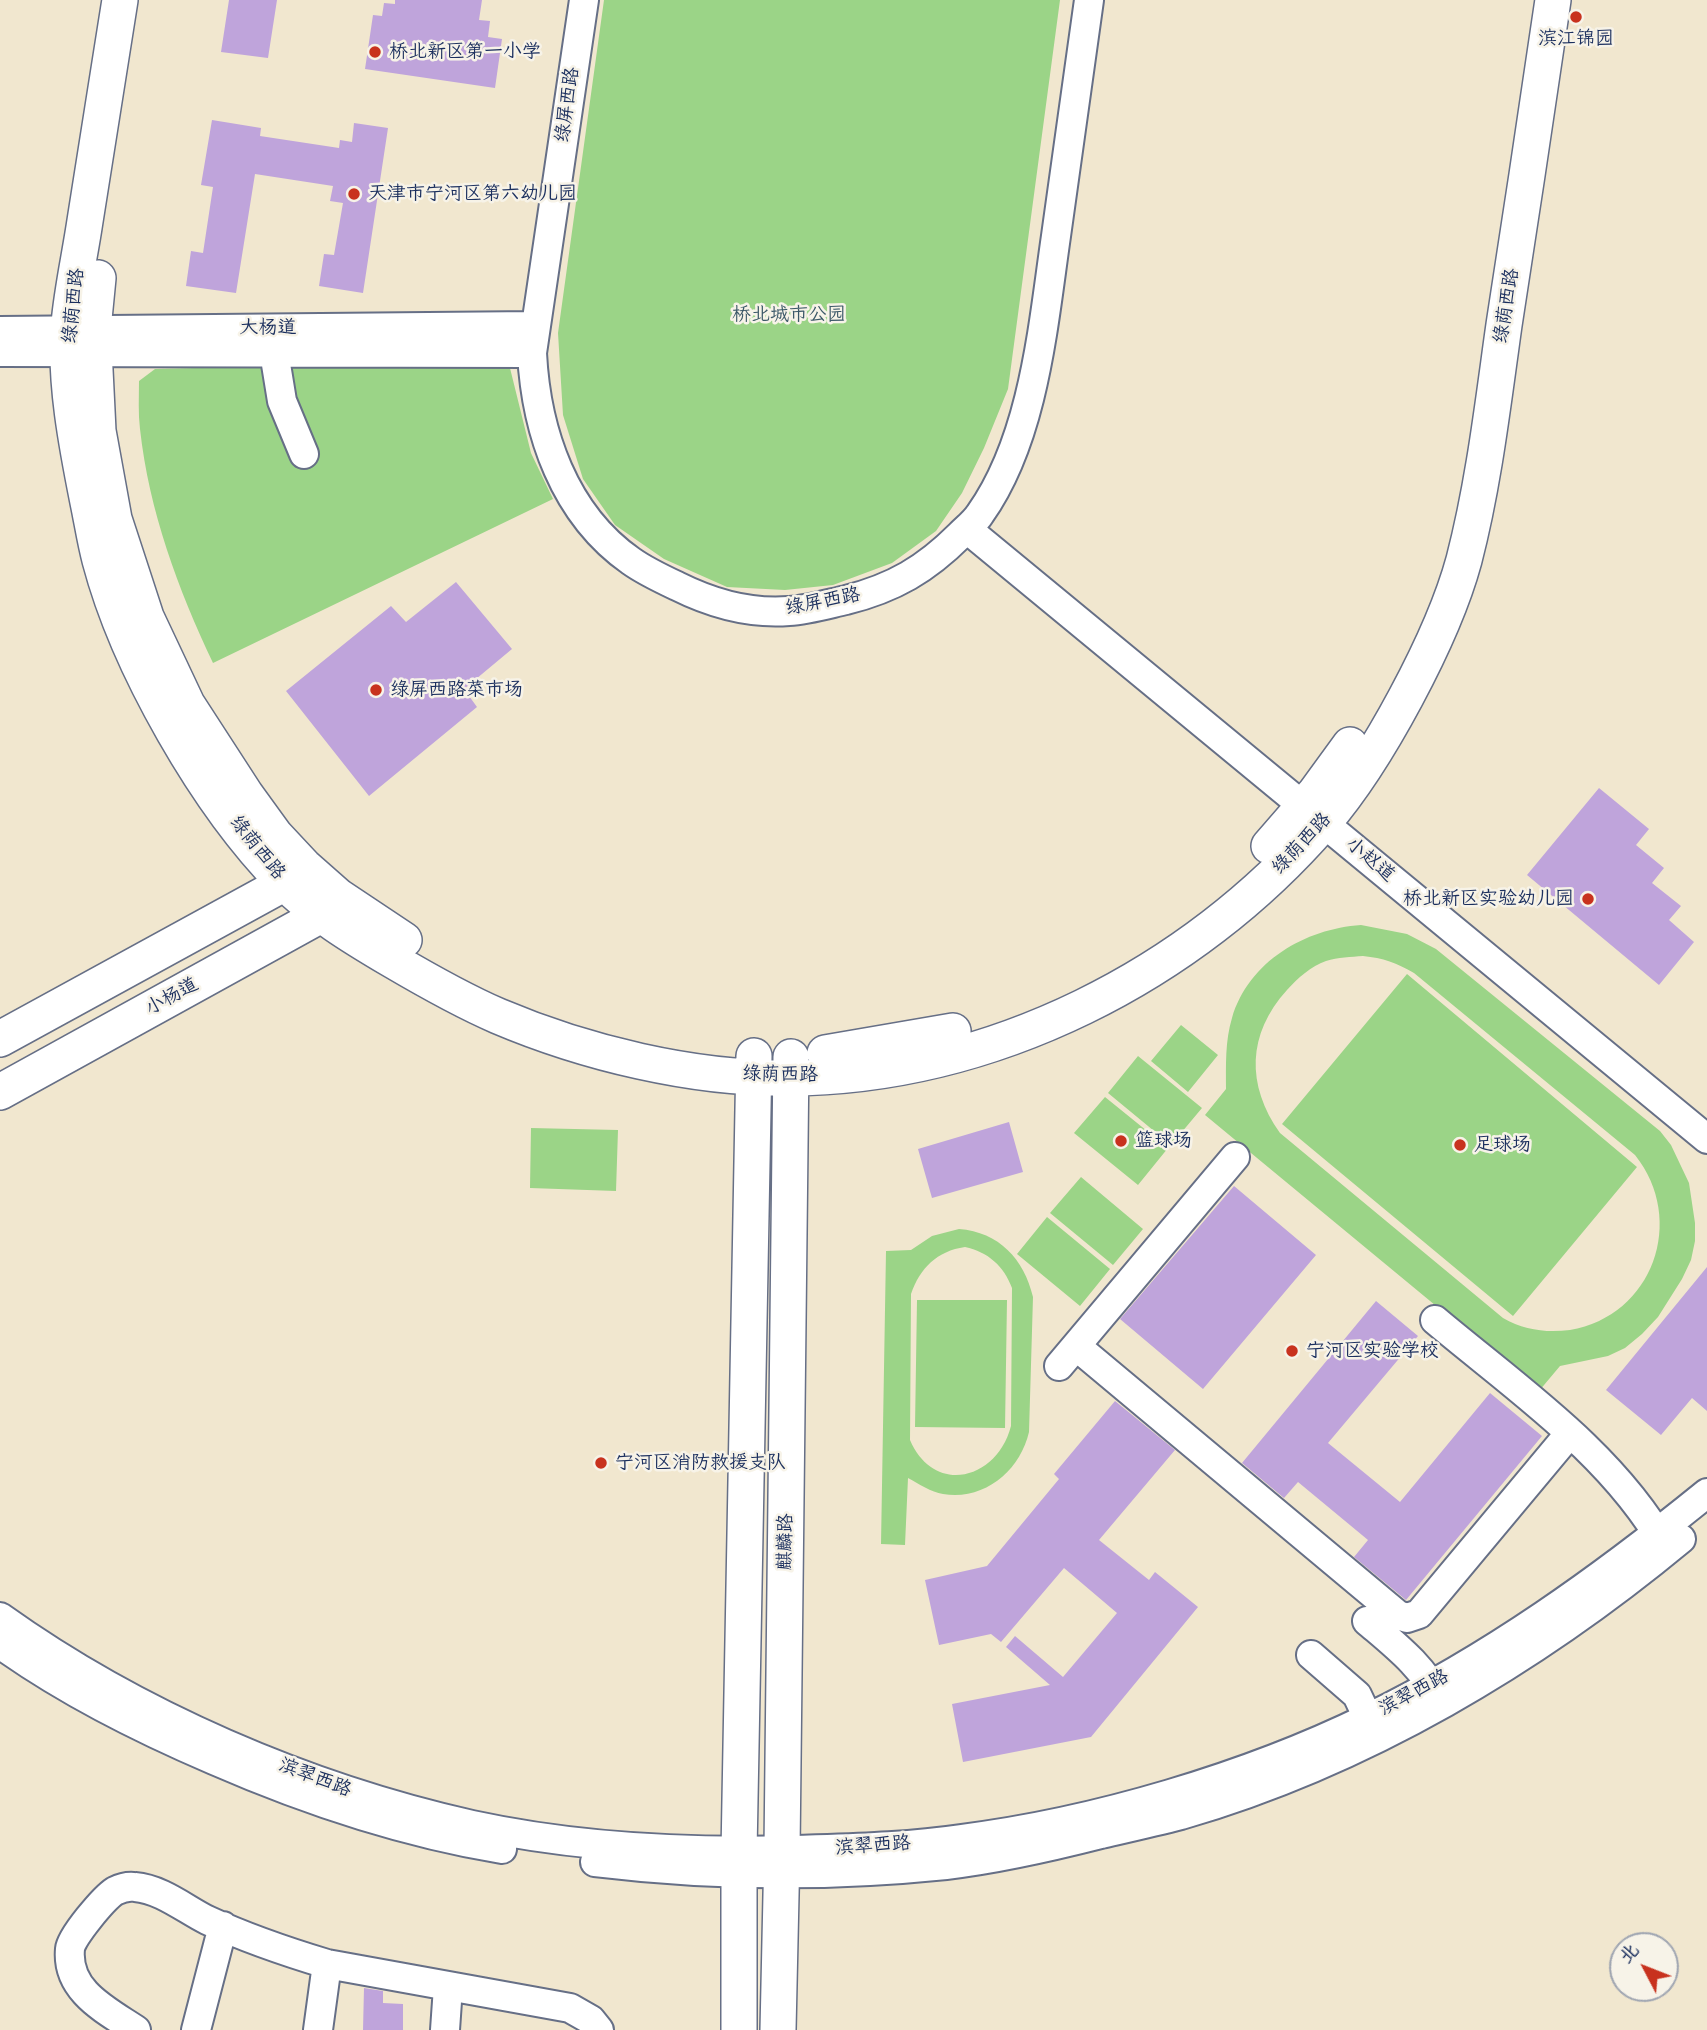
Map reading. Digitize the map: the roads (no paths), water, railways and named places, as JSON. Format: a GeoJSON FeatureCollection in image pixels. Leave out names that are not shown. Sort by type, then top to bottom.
{"type":"FeatureCollection","features":[{"type":"Feature","properties":{"kind":"main road","name":"绿荫西路"},"geometry":{"type":"LineString","coordinates":[[120,0],[81,340],[114,519],[146,617],[187,704],[275,835],[295,875],[329,906],[434,984],[525,1027],[620,1056],[686,1069],[754,1066],[896,1068],[942,1058],[1017,1034],[1098,1000],[1160,964],[1215,927],[1279,870],[1320,808],[1389,683],[1415,626],[1444,541],[1465,433],[1529,0]]}},
{"type":"Feature","properties":{"kind":"main road","name":"绿荫西路"},"geometry":{"type":"LineString","coordinates":[[81,340],[96,295],[141,0]]}},
{"type":"Feature","properties":{"kind":"main road","name":"绿荫西路"},"geometry":{"type":"LineString","coordinates":[[1320,808],[1375,750],[1406,697],[1444,618],[1463,561],[1486,450],[1553,0]]}},
{"type":"Feature","properties":{"kind":"main road"},"geometry":{"type":"LineString","coordinates":[[0,1039],[295,875]]}},
{"type":"Feature","properties":{"kind":"main road","name":"小杨道"},"geometry":{"type":"LineString","coordinates":[[0,1092],[329,906]]}},
{"type":"Feature","properties":{"kind":"main road"},"geometry":{"type":"LineString","coordinates":[[739,2030],[739,1862],[754,1066]]}},
{"type":"Feature","properties":{"kind":"main road","name":"麒麟路"},"geometry":{"type":"LineString","coordinates":[[778,2030],[791,1067]]}},
{"type":"Feature","properties":{"kind":"street","name":"绿屏西路"},"geometry":{"type":"LineString","coordinates":[[584,0],[534,340],[534,391],[551,454],[582,513],[605,539],[631,561],[688,592],[721,604],[757,610],[789,611],[863,596],[902,581],[938,557],[973,523],[1003,473],[1017,439],[1043,325],[1089,0]]}},
{"type":"Feature","properties":{"kind":"street","name":"大杨道"},"geometry":{"type":"LineString","coordinates":[[0,331],[81,340],[274,352],[534,340]]}},
{"type":"Feature","properties":{"kind":"street","name":"大杨道"},"geometry":{"type":"LineString","coordinates":[[0,352],[81,340],[534,340]]}},
{"type":"Feature","properties":{"kind":"street"},"geometry":{"type":"LineString","coordinates":[[274,352],[282,401],[304,454]]}},
{"type":"Feature","properties":{"kind":"street","name":"小赵道"},"geometry":{"type":"LineString","coordinates":[[973,523],[1320,808],[1707,1139]]}},
{"type":"Feature","properties":{"kind":"street","name":"小赵道"},"geometry":{"type":"LineString","coordinates":[[1320,808],[1707,1113]]}},
{"type":"Feature","properties":{"kind":"street"},"geometry":{"type":"LineString","coordinates":[[1235,1157],[1067,1356],[1319,1550],[1398,1615],[1407,1618],[1419,1614],[1570,1433]]}},
{"type":"Feature","properties":{"kind":"street"},"geometry":{"type":"LineString","coordinates":[[1435,1320],[1601,1462],[1629,1495],[1662,1542]]}},
{"type":"Feature","properties":{"kind":"street","name":"滨翠西路"},"geometry":{"type":"LineString","coordinates":[[0,1644],[44,1674],[158,1736],[319,1803],[397,1827],[460,1842],[548,1857],[653,1869],[739,1862],[947,1865],[1056,1846],[1182,1814],[1278,1781],[1372,1728],[1545,1641],[1662,1542],[1707,1493]]}},
{"type":"Feature","properties":{"kind":"street","name":"滨翠西路"},"geometry":{"type":"LineString","coordinates":[[1662,1542],[1707,1518]]}},
{"type":"Feature","properties":{"kind":"street","name":"滨翠西路"},"geometry":{"type":"LineString","coordinates":[[0,1617],[49,1652],[173,1719],[334,1787],[475,1825],[563,1840],[666,1850],[739,1862]]}},
{"type":"Feature","properties":{"kind":"street"},"geometry":{"type":"LineString","coordinates":[[1367,1621],[1405,1653],[1437,1694]]}},
{"type":"Feature","properties":{"kind":"street"},"geometry":{"type":"LineString","coordinates":[[1311,1655],[1357,1695],[1372,1728]]}},
{"type":"Feature","properties":{"kind":"street"},"geometry":{"type":"LineString","coordinates":[[136,2030],[102,2008],[77,1984],[69,1969],[70,1945],[113,1892],[124,1887],[136,1887],[157,1893],[223,1926],[291,1954],[327,1964],[570,2008],[591,2020],[599,2030]]}},
{"type":"Feature","properties":{"kind":"street"},"geometry":{"type":"LineString","coordinates":[[196,2030],[223,1926]]}},
{"type":"Feature","properties":{"kind":"street"},"geometry":{"type":"LineString","coordinates":[[318,2030],[327,1964]]}},
{"type":"Feature","properties":{"kind":"street"},"geometry":{"type":"LineString","coordinates":[[445,2030],[448,1987]]}},
{"type":"Feature","properties":{"kind":"place","name":"滨江锦园"},"geometry":{"type":"Point","coordinates":[1576,17]}},
{"type":"Feature","properties":{"kind":"place","name":"桥北新区第一小学"},"geometry":{"type":"Point","coordinates":[375,52]}},
{"type":"Feature","properties":{"kind":"place","name":"天津市宁河区第六幼儿园"},"geometry":{"type":"Point","coordinates":[354,194]}},
{"type":"Feature","properties":{"kind":"place","name":"绿屏西路菜市场"},"geometry":{"type":"Point","coordinates":[376,690]}},
{"type":"Feature","properties":{"kind":"place","name":"桥北新区实验幼儿园"},"geometry":{"type":"Point","coordinates":[1588,899]}},
{"type":"Feature","properties":{"kind":"place","name":"篮球场"},"geometry":{"type":"Point","coordinates":[1121,1141]}},
{"type":"Feature","properties":{"kind":"place","name":"足球场"},"geometry":{"type":"Point","coordinates":[1460,1145]}},
{"type":"Feature","properties":{"kind":"place","name":"宁河区实验学校"},"geometry":{"type":"Point","coordinates":[1292,1351]}},
{"type":"Feature","properties":{"kind":"place","name":"宁河区消防救援支队"},"geometry":{"type":"Point","coordinates":[601,1463]}},
{"type":"Feature","properties":{"kind":"park label","name":"桥北城市公园"},"geometry":{"type":"Point","coordinates":[789,315]}}]}
